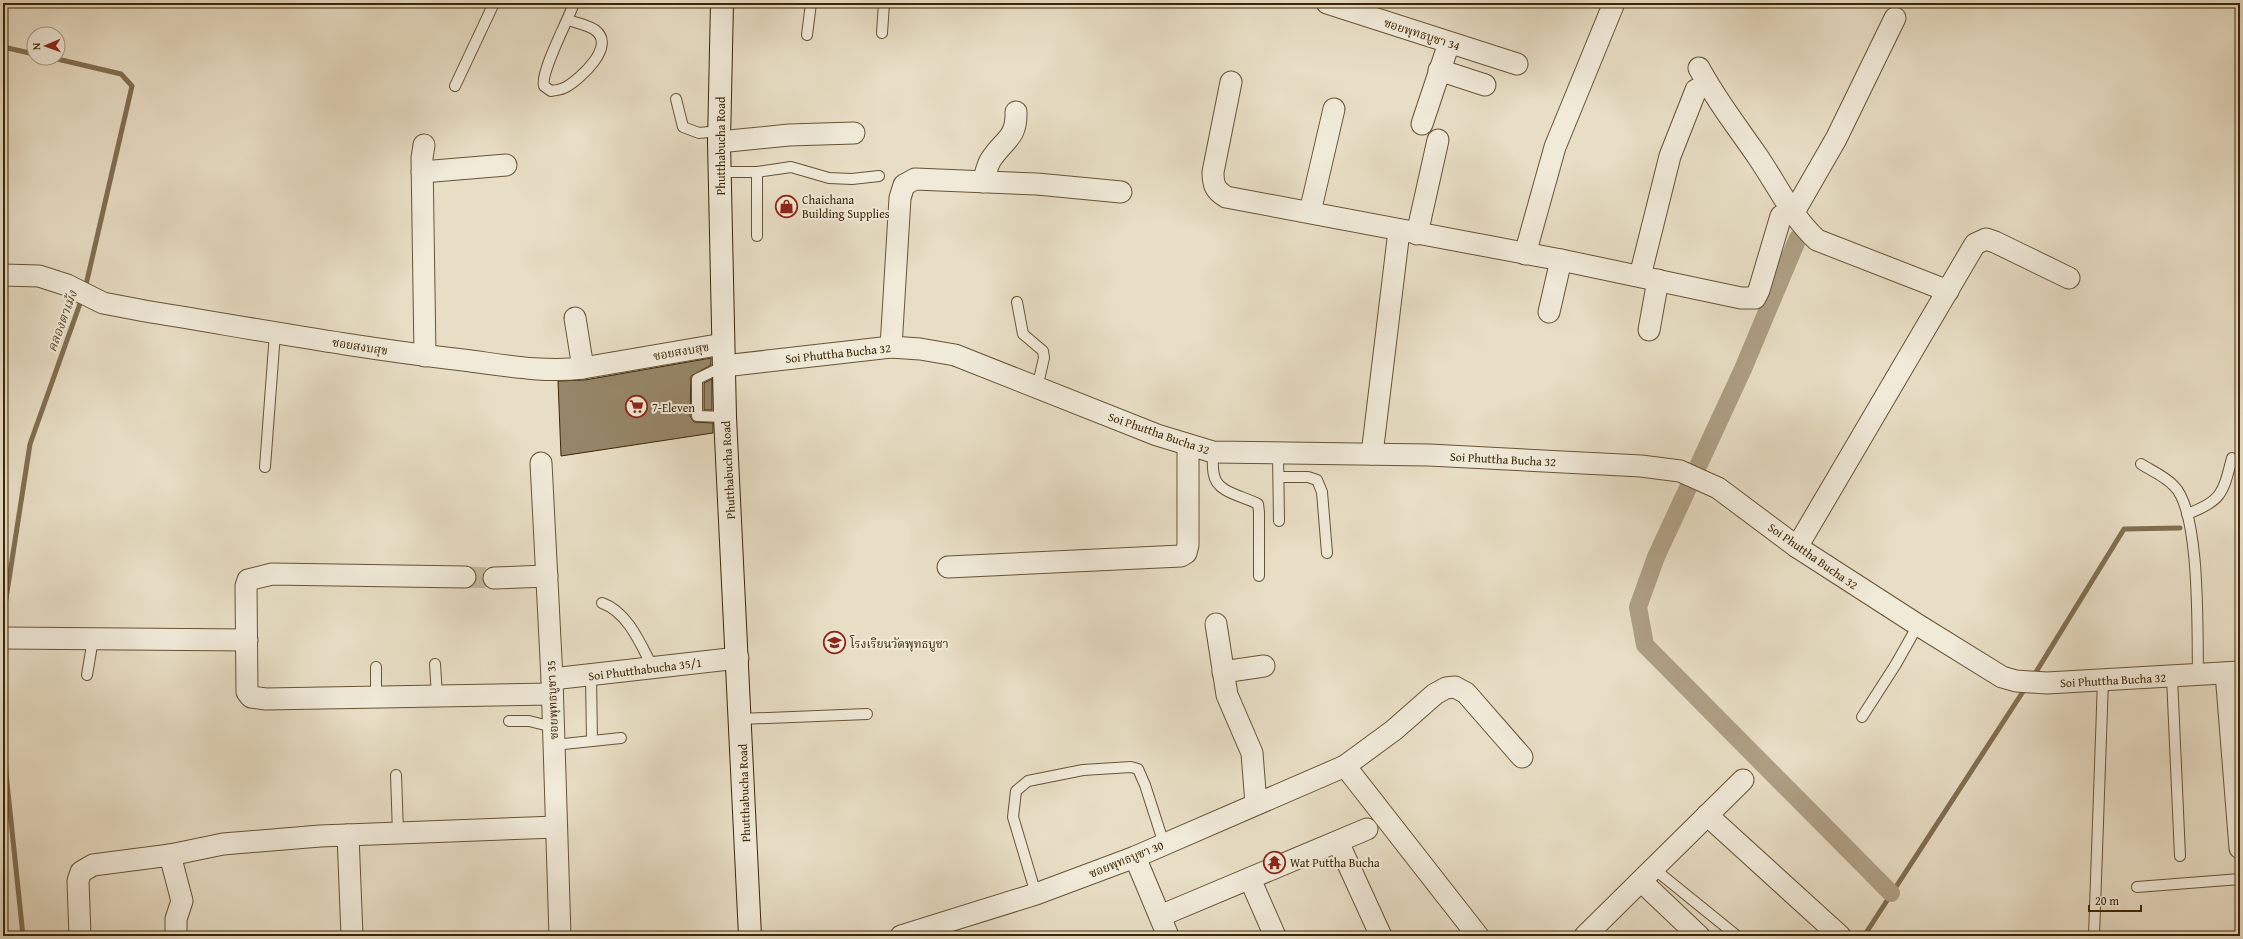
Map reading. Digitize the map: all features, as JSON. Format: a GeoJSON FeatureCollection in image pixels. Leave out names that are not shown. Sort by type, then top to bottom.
{"type":"FeatureCollection","features":[{"type":"Feature","properties":{"kind":"main road","name":"Phutthabucha Road"},"geometry":{"type":"LineString","coordinates":[[722,3],[719,136],[725,417],[738,658],[750,936]]}},
{"type":"Feature","properties":{"kind":"street","name":"ซอยพุทธบูชา 34"},"geometry":{"type":"LineString","coordinates":[[1327,3],[1517,64]]}},
{"type":"Feature","properties":{"kind":"street"},"geometry":{"type":"LineString","coordinates":[[1525,254],[1555,148],[1614,3]]}},
{"type":"Feature","properties":{"kind":"street"},"geometry":{"type":"LineString","coordinates":[[1231,82],[1213,172],[1213,183],[1217,192],[1226,198],[1310,212],[1408,233],[1561,260],[1741,298],[1754,298],[1787,214],[1836,139],[1895,18]]}},
{"type":"Feature","properties":{"kind":"street"},"geometry":{"type":"LineString","coordinates":[[1422,124],[1438,70],[1449,43]]}},
{"type":"Feature","properties":{"kind":"street"},"geometry":{"type":"LineString","coordinates":[[1699,68],[1715,98],[1759,158],[1787,214],[1817,240],[1948,291]]}},
{"type":"Feature","properties":{"kind":"street"},"geometry":{"type":"LineString","coordinates":[[1438,70],[1485,85]]}},
{"type":"Feature","properties":{"kind":"street"},"geometry":{"type":"LineString","coordinates":[[1648,330],[1649,278],[1670,156],[1696,90]]}},
{"type":"Feature","properties":{"kind":"street"},"geometry":{"type":"LineString","coordinates":[[1310,212],[1334,109]]}},
{"type":"Feature","properties":{"kind":"street"},"geometry":{"type":"LineString","coordinates":[[983,182],[989,162],[1000,146],[1011,137],[1017,126],[1016,112]]}},
{"type":"Feature","properties":{"kind":"street"},"geometry":{"type":"LineString","coordinates":[[719,136],[854,133]]}},
{"type":"Feature","properties":{"kind":"street"},"geometry":{"type":"LineString","coordinates":[[1372,454],[1408,233],[1438,140]]}},
{"type":"Feature","properties":{"kind":"street"},"geometry":{"type":"LineString","coordinates":[[424,145],[422,172],[425,356]]}},
{"type":"Feature","properties":{"kind":"street"},"geometry":{"type":"LineString","coordinates":[[422,172],[506,165]]}},
{"type":"Feature","properties":{"kind":"street"},"geometry":{"type":"LineString","coordinates":[[892,347],[900,198],[904,185],[915,179],[1037,184],[1121,192]]}},
{"type":"Feature","properties":{"kind":"street"},"geometry":{"type":"LineString","coordinates":[[1797,547],[1975,244],[1986,239],[2069,278]]}},
{"type":"Feature","properties":{"kind":"street"},"geometry":{"type":"LineString","coordinates":[[1549,312],[1561,260]]}},
{"type":"Feature","properties":{"kind":"street","name":"ซอยสงบสุข"},"geometry":{"type":"LineString","coordinates":[[3,276],[39,276],[67,285],[102,303],[275,333],[425,356],[561,371],[723,344]]}},
{"type":"Feature","properties":{"kind":"street"},"geometry":{"type":"LineString","coordinates":[[575,318],[583,368]]}},
{"type":"Feature","properties":{"kind":"street","name":"Soi Phuttha Bucha 32"},"geometry":{"type":"LineString","coordinates":[[724,366],[892,347],[920,349],[955,355],[1037,388],[1188,445],[1213,452],[1372,454],[1640,466],[1680,471],[1718,488],[1797,547],[1989,670],[2016,681],[2047,683],[2172,677],[2233,672]]}},
{"type":"Feature","properties":{"kind":"street"},"geometry":{"type":"LineString","coordinates":[[948,567],[1181,556],[1186,553],[1188,545],[1188,445]]}},
{"type":"Feature","properties":{"kind":"street","name":"ซอยพุทธบูชา 35"},"geometry":{"type":"LineString","coordinates":[[541,463],[552,686],[560,936]]}},
{"type":"Feature","properties":{"kind":"street","name":"Soi Phutthabucha 35/1"},"geometry":{"type":"LineString","coordinates":[[465,577],[272,574],[255,577],[248,580],[246,586],[247,692],[252,697],[266,699],[437,696],[552,686],[592,675],[738,658]]}},
{"type":"Feature","properties":{"kind":"street"},"geometry":{"type":"LineString","coordinates":[[494,578],[547,576]]}},
{"type":"Feature","properties":{"kind":"street"},"geometry":{"type":"LineString","coordinates":[[1216,624],[1229,700],[1252,753],[1256,804]]}},
{"type":"Feature","properties":{"kind":"street"},"geometry":{"type":"LineString","coordinates":[[8,638],[247,640]]}},
{"type":"Feature","properties":{"kind":"street"},"geometry":{"type":"LineString","coordinates":[[1223,672],[1264,666]]}},
{"type":"Feature","properties":{"kind":"street"},"geometry":{"type":"LineString","coordinates":[[2233,672],[2240,842]]}},
{"type":"Feature","properties":{"kind":"street","name":"ซอยพุทธบูชา 30"},"geometry":{"type":"LineString","coordinates":[[901,936],[937,930],[1135,857],[1345,766],[1394,730],[1435,694],[1446,688],[1455,687],[1466,693],[1522,757]]}},
{"type":"Feature","properties":{"kind":"street"},"geometry":{"type":"LineString","coordinates":[[1345,766],[1478,936]]}},
{"type":"Feature","properties":{"kind":"street"},"geometry":{"type":"LineString","coordinates":[[1585,936],[1743,780]]}},
{"type":"Feature","properties":{"kind":"street"},"geometry":{"type":"LineString","coordinates":[[1707,815],[1840,936]]}},
{"type":"Feature","properties":{"kind":"street"},"geometry":{"type":"LineString","coordinates":[[80,936],[78,881],[81,872],[93,865],[170,856],[223,844],[348,835],[556,827]]}},
{"type":"Feature","properties":{"kind":"street"},"geometry":{"type":"LineString","coordinates":[[1160,916],[1367,829]]}},
{"type":"Feature","properties":{"kind":"street"},"geometry":{"type":"LineString","coordinates":[[348,835],[352,936]]}},
{"type":"Feature","properties":{"kind":"street"},"geometry":{"type":"LineString","coordinates":[[1338,842],[1380,936]]}},
{"type":"Feature","properties":{"kind":"street"},"geometry":{"type":"LineString","coordinates":[[170,856],[182,901],[181,909],[176,919],[176,936]]}},
{"type":"Feature","properties":{"kind":"street"},"geometry":{"type":"LineString","coordinates":[[1135,857],[1168,936]]}},
{"type":"Feature","properties":{"kind":"street"},"geometry":{"type":"LineString","coordinates":[[1647,874],[1700,936]]}},
{"type":"Feature","properties":{"kind":"street"},"geometry":{"type":"LineString","coordinates":[[1250,879],[1275,936]]}},
{"type":"Feature","properties":{"kind":"lane"},"geometry":{"type":"LineString","coordinates":[[455,86],[494,3]]}},
{"type":"Feature","properties":{"kind":"lane"},"geometry":{"type":"LineString","coordinates":[[569,20],[595,30],[602,47],[599,55],[584,72],[567,87],[551,91],[544,86],[543,75],[569,20],[574,3]]}},
{"type":"Feature","properties":{"kind":"lane"},"geometry":{"type":"LineString","coordinates":[[807,35],[811,3]]}},
{"type":"Feature","properties":{"kind":"lane"},"geometry":{"type":"LineString","coordinates":[[882,32],[884,3]]}},
{"type":"Feature","properties":{"kind":"lane"},"geometry":{"type":"LineString","coordinates":[[676,99],[684,127],[692,132],[719,136]]}},
{"type":"Feature","properties":{"kind":"lane"},"geometry":{"type":"LineString","coordinates":[[720,172],[757,172],[790,167],[829,178],[852,179],[879,176]]}},
{"type":"Feature","properties":{"kind":"lane"},"geometry":{"type":"LineString","coordinates":[[757,172],[757,236]]}},
{"type":"Feature","properties":{"kind":"lane"},"geometry":{"type":"LineString","coordinates":[[1017,302],[1023,334],[1043,351],[1044,358],[1037,388]]}},
{"type":"Feature","properties":{"kind":"lane"},"geometry":{"type":"LineString","coordinates":[[265,467],[275,333]]}},
{"type":"Feature","properties":{"kind":"lane"},"geometry":{"type":"LineString","coordinates":[[1213,452],[1214,475],[1218,484],[1232,493],[1258,504],[1259,576]]}},
{"type":"Feature","properties":{"kind":"lane"},"geometry":{"type":"LineString","coordinates":[[1278,454],[1279,521]]}},
{"type":"Feature","properties":{"kind":"lane"},"geometry":{"type":"LineString","coordinates":[[2187,514],[2208,506],[2219,497],[2232,458]]}},
{"type":"Feature","properties":{"kind":"lane"},"geometry":{"type":"LineString","coordinates":[[2141,464],[2174,486],[2182,498],[2187,514],[2193,546],[2198,675]]}},
{"type":"Feature","properties":{"kind":"lane"},"geometry":{"type":"LineString","coordinates":[[1279,477],[1308,477],[1317,480],[1322,492],[1327,553]]}},
{"type":"Feature","properties":{"kind":"lane"},"geometry":{"type":"LineString","coordinates":[[602,603],[609,606],[622,617],[634,633],[653,668]]}},
{"type":"Feature","properties":{"kind":"lane"},"geometry":{"type":"LineString","coordinates":[[1862,717],[1896,664],[1918,625]]}},
{"type":"Feature","properties":{"kind":"lane"},"geometry":{"type":"LineString","coordinates":[[87,675],[92,639]]}},
{"type":"Feature","properties":{"kind":"lane"},"geometry":{"type":"LineString","coordinates":[[435,664],[437,696]]}},
{"type":"Feature","properties":{"kind":"lane"},"geometry":{"type":"LineString","coordinates":[[376,667],[376,697]]}},
{"type":"Feature","properties":{"kind":"lane"},"geometry":{"type":"LineString","coordinates":[[592,675],[592,741]]}},
{"type":"Feature","properties":{"kind":"lane"},"geometry":{"type":"LineString","coordinates":[[2172,677],[2180,856]]}},
{"type":"Feature","properties":{"kind":"lane"},"geometry":{"type":"LineString","coordinates":[[2094,936],[2102,680]]}},
{"type":"Feature","properties":{"kind":"lane"},"geometry":{"type":"LineString","coordinates":[[740,720],[867,714]]}},
{"type":"Feature","properties":{"kind":"lane"},"geometry":{"type":"LineString","coordinates":[[509,721],[529,721],[554,736],[592,741],[621,738]]}},
{"type":"Feature","properties":{"kind":"lane"},"geometry":{"type":"LineString","coordinates":[[1036,894],[1013,817],[1016,791],[1028,781],[1083,770],[1131,767],[1138,769],[1145,785],[1164,844]]}},
{"type":"Feature","properties":{"kind":"lane"},"geometry":{"type":"LineString","coordinates":[[396,775],[398,833]]}},
{"type":"Feature","properties":{"kind":"lane"},"geometry":{"type":"LineString","coordinates":[[1647,874],[1737,936]]}},
{"type":"Feature","properties":{"kind":"lane"},"geometry":{"type":"LineString","coordinates":[[2137,887],[2240,879]]}},
{"type":"Feature","properties":{"kind":"building","name":"7-Eleven"},"geometry":{"type":"Polygon","coordinates":[[[711,358],[711,365],[691,376],[690,416],[694,422],[713,423],[713,433],[561,456],[558,381],[585,380],[711,358]]]}},
{"type":"Feature","properties":{"kind":"building"},"geometry":{"type":"Polygon","coordinates":[[[712,379],[712,410],[704,410],[704,383],[712,379]]]}},
{"type":"Feature","properties":{"kind":"waterway","name":"คลองตาเม้ง"},"geometry":{"type":"LineString","coordinates":[[3,47],[26,52]]}},
{"type":"Feature","properties":{"kind":"waterway","name":"คลองตาเม้ง"},"geometry":{"type":"LineString","coordinates":[[66,61],[121,74],[132,86],[85,289]]}},
{"type":"Feature","properties":{"kind":"waterway"},"geometry":{"type":"LineString","coordinates":[[1798,238],[1743,369],[1656,557],[1638,607],[1645,645],[1891,893]]}},
{"type":"Feature","properties":{"kind":"waterway","name":"คลองตาเม้ง"},"geometry":{"type":"LineString","coordinates":[[4,633],[5,605],[30,444],[82,298]]}},
{"type":"Feature","properties":{"kind":"waterway"},"geometry":{"type":"LineString","coordinates":[[2033,677],[2124,529],[2180,528]]}},
{"type":"Feature","properties":{"kind":"waterway"},"geometry":{"type":"LineString","coordinates":[[1864,936],[2026,687]]}},
{"type":"Feature","properties":{"kind":"waterway","name":"คลองตาเม้ง"},"geometry":{"type":"LineString","coordinates":[[3,716],[6,773],[23,936]]}},
{"type":"Feature","properties":{"kind":"tunnel"},"geometry":{"type":"LineString","coordinates":[[465,577],[494,578]]}},
{"type":"Feature","properties":{"kind":"place","name":"Chaichana Building Supplies"},"geometry":{"type":"Point","coordinates":[786,206]}},
{"type":"Feature","properties":{"kind":"place","name":"7-Eleven"},"geometry":{"type":"Point","coordinates":[637,407]}},
{"type":"Feature","properties":{"kind":"place","name":"โรงเรียนวัดพุทธบูชา"},"geometry":{"type":"Point","coordinates":[835,643]}},
{"type":"Feature","properties":{"kind":"place","name":"Wat Puttha Bucha"},"geometry":{"type":"Point","coordinates":[1275,862]}}]}
